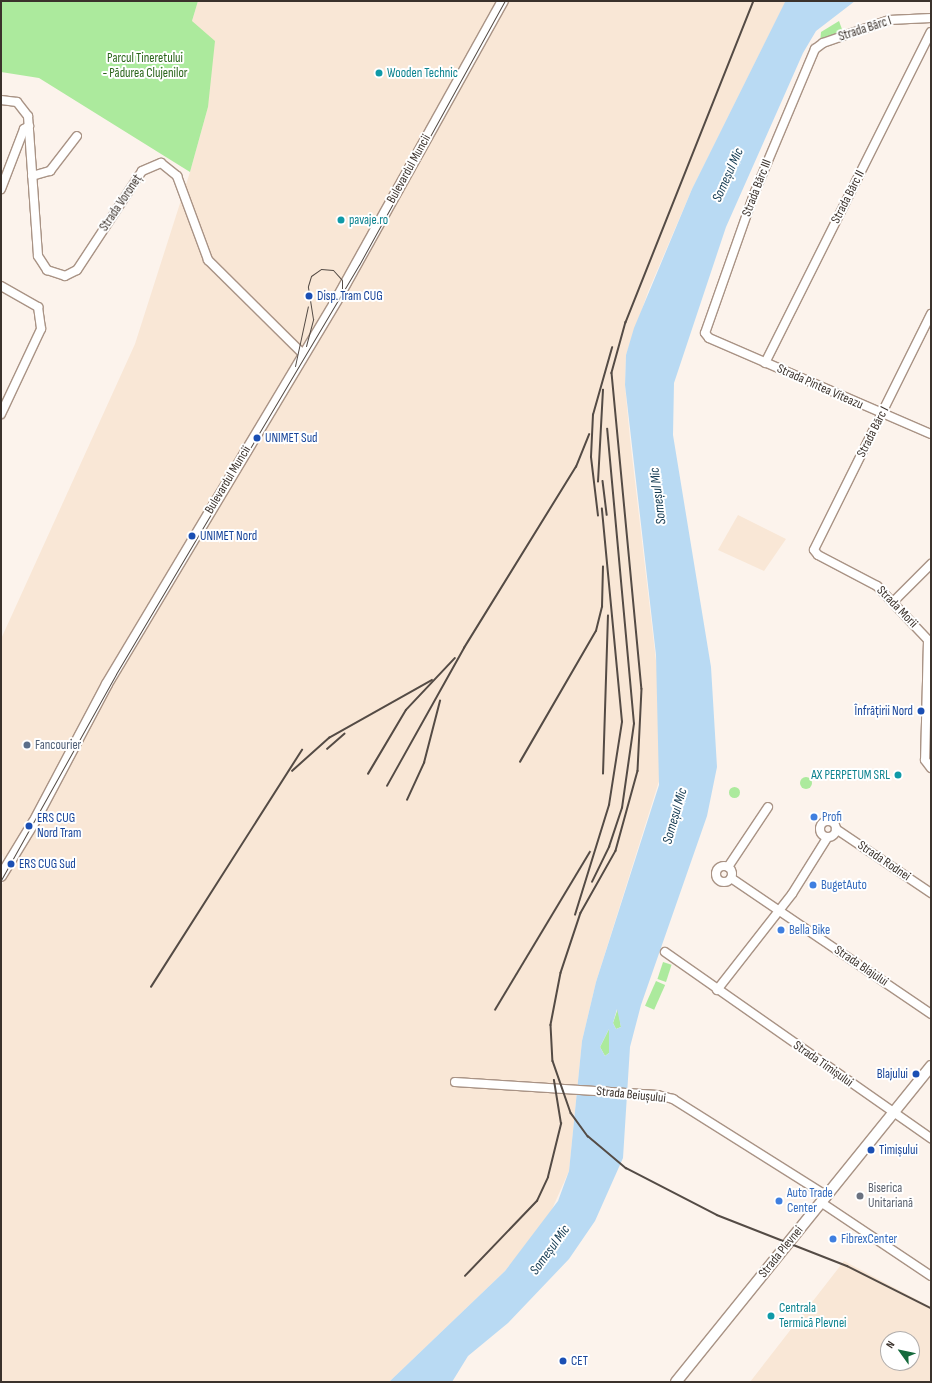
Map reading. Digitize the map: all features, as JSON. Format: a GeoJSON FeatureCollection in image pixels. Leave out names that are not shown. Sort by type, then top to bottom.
{"type":"FeatureCollection","features":[{"type":"Feature","properties":{"kind":"main road","name":"Bulevardul Muncii"},"geometry":{"type":"LineString","coordinates":[[1,876],[34,822],[108,684],[304,355],[502,1]]}},
{"type":"Feature","properties":{"kind":"main road","name":"Strada Plevnei"},"geometry":{"type":"LineString","coordinates":[[676,1382],[825,1200],[931,1066]]}},
{"type":"Feature","properties":{"kind":"street","name":"Strada Bărc I"},"geometry":{"type":"LineString","coordinates":[[823,42],[889,20],[931,18]]}},
{"type":"Feature","properties":{"kind":"street","name":"Strada Bărc II"},"geometry":{"type":"LineString","coordinates":[[765,363],[931,32]]}},
{"type":"Feature","properties":{"kind":"street","name":"Strada Bărc III"},"geometry":{"type":"LineString","coordinates":[[709,338],[706,330],[754,194],[813,55],[823,42]]}},
{"type":"Feature","properties":{"kind":"street","name":"Strada Voroneț"},"geometry":{"type":"LineString","coordinates":[[1,100],[10,99],[24,107],[29,126],[38,256],[52,274],[66,276],[81,265],[142,171],[154,163],[168,165],[177,176],[208,260],[304,355]]}},
{"type":"Feature","properties":{"kind":"street"},"geometry":{"type":"LineString","coordinates":[[1,189],[24,129],[29,126]]}},
{"type":"Feature","properties":{"kind":"street"},"geometry":{"type":"LineString","coordinates":[[32,176],[50,171],[77,136]]}},
{"type":"Feature","properties":{"kind":"street"},"geometry":{"type":"LineString","coordinates":[[1,286],[38,307],[41,329],[1,414]]}},
{"type":"Feature","properties":{"kind":"street","name":"Strada Bărc I"},"geometry":{"type":"LineString","coordinates":[[814,550],[931,314]]}},
{"type":"Feature","properties":{"kind":"street","name":"Strada Pintea Viteazu"},"geometry":{"type":"LineString","coordinates":[[709,338],[882,415],[931,434]]}},
{"type":"Feature","properties":{"kind":"street","name":"Strada Morii"},"geometry":{"type":"LineString","coordinates":[[814,550],[818,555],[870,581],[893,602],[926,638],[930,646]]}},
{"type":"Feature","properties":{"kind":"street"},"geometry":{"type":"LineString","coordinates":[[893,602],[931,564]]}},
{"type":"Feature","properties":{"kind":"street"},"geometry":{"type":"LineString","coordinates":[[930,646],[928,677],[928,737],[925,763],[931,768]]}},
{"type":"Feature","properties":{"kind":"street","name":"Strada Blajului"},"geometry":{"type":"LineString","coordinates":[[768,807],[728,867],[719,867],[716,876],[724,882],[731,878],[931,1014]]}},
{"type":"Feature","properties":{"kind":"street","name":"Strada Rodnei"},"geometry":{"type":"LineString","coordinates":[[827,838],[820,832],[822,823],[830,821],[836,829],[931,893]]}},
{"type":"Feature","properties":{"kind":"street"},"geometry":{"type":"LineString","coordinates":[[716,990],[779,910],[827,838],[836,829]]}},
{"type":"Feature","properties":{"kind":"street"},"geometry":{"type":"LineString","coordinates":[[728,867],[731,878]]}},
{"type":"Feature","properties":{"kind":"street","name":"Strada Timișului"},"geometry":{"type":"LineString","coordinates":[[666,952],[716,990],[931,1138]]}},
{"type":"Feature","properties":{"kind":"street","name":"Strada Beiușului"},"geometry":{"type":"LineString","coordinates":[[455,1082],[658,1095],[691,1109],[825,1200],[931,1276]]}},
{"type":"Feature","properties":{"kind":"shaded area"},"geometry":{"type":"Polygon","coordinates":[[[198,1],[786,1],[692,189],[648,292],[626,355],[625,385],[630,439],[657,669],[660,778],[596,982],[582,1041],[569,1171],[549,1216],[505,1271],[389,1382],[1,1382],[1,886],[9,872],[1,851],[1,639],[135,344],[190,172],[208,107],[192,21],[198,1]]]}},
{"type":"Feature","properties":{"kind":"shaded area"},"geometry":{"type":"Polygon","coordinates":[[[738,515],[786,539],[764,571],[718,550],[738,515]]]}},
{"type":"Feature","properties":{"kind":"shaded area"},"geometry":{"type":"Polygon","coordinates":[[[844,1261],[931,1307],[931,1382],[750,1382],[844,1261]]]}},
{"type":"Feature","properties":{"kind":"green space","name":"Parcul Tineretului - Pădurea Clujenilor"},"geometry":{"type":"Polygon","coordinates":[[[1,1],[198,1],[192,21],[215,41],[208,107],[190,172],[39,78],[1,72],[1,1]]]}},
{"type":"Feature","properties":{"kind":"green space"},"geometry":{"type":"Polygon","coordinates":[[[839,21],[843,32],[820,43],[821,32],[839,21]]]}},
{"type":"Feature","properties":{"kind":"green space"},"geometry":{"type":"Polygon","coordinates":[[[804,777],[808,777],[812,783],[808,789],[804,789],[800,785],[800,781],[804,777]]]}},
{"type":"Feature","properties":{"kind":"green space"},"geometry":{"type":"Polygon","coordinates":[[[734,786],[738,788],[740,792],[738,796],[734,798],[730,796],[728,792],[730,788],[734,786]]]}},
{"type":"Feature","properties":{"kind":"green space"},"geometry":{"type":"Polygon","coordinates":[[[663,962],[672,965],[666,982],[657,979],[663,962]]]}},
{"type":"Feature","properties":{"kind":"green space"},"geometry":{"type":"Polygon","coordinates":[[[656,981],[665,985],[654,1010],[645,1006],[656,981]]]}},
{"type":"Feature","properties":{"kind":"green space"},"geometry":{"type":"Polygon","coordinates":[[[618,1008],[621,1027],[616,1029],[613,1023],[618,1008]]]}},
{"type":"Feature","properties":{"kind":"green space"},"geometry":{"type":"Polygon","coordinates":[[[609,1029],[609,1053],[605,1056],[600,1047],[609,1029]]]}},
{"type":"Feature","properties":{"kind":"water","name":"Someșul Mic"},"geometry":{"type":"Polygon","coordinates":[[[855,1],[816,31],[803,53],[726,227],[674,383],[673,435],[711,667],[717,767],[707,816],[641,1005],[630,1047],[623,1158],[595,1221],[569,1259],[508,1323],[468,1356],[452,1382],[389,1382],[505,1271],[558,1201],[569,1171],[582,1041],[596,982],[659,785],[656,655],[625,385],[626,355],[634,328],[692,189],[785,2],[855,1]],[[617,1009],[613,1023],[616,1029],[621,1027],[617,1009]],[[609,1029],[600,1047],[605,1056],[609,1053],[609,1029]]]}},
{"type":"Feature","properties":{"kind":"tram line"},"geometry":{"type":"LineString","coordinates":[[1,880],[116,674],[359,265],[505,1]]}},
{"type":"Feature","properties":{"kind":"tram line"},"geometry":{"type":"LineString","coordinates":[[306,346],[313,319],[308,286],[311,276],[321,269],[333,270],[342,280],[342,293]]}},
{"type":"Feature","properties":{"kind":"tram line"},"geometry":{"type":"LineString","coordinates":[[295,366],[308,306]]}},
{"type":"Feature","properties":{"kind":"railway"},"geometry":{"type":"LineString","coordinates":[[754,1],[626,322],[612,373],[642,689],[638,771],[616,851],[581,913],[561,973],[551,1025],[553,1061],[571,1113],[588,1136],[626,1168],[717,1215],[847,1266],[931,1308]]}},
{"type":"Feature","properties":{"kind":"railway"},"geometry":{"type":"LineString","coordinates":[[598,516],[591,457],[593,415],[612,348]]}},
{"type":"Feature","properties":{"kind":"railway"},"geometry":{"type":"LineString","coordinates":[[598,482],[603,390]]}},
{"type":"Feature","properties":{"kind":"railway"},"geometry":{"type":"LineString","coordinates":[[592,882],[609,847],[622,808],[634,724],[607,429]]}},
{"type":"Feature","properties":{"kind":"railway"},"geometry":{"type":"LineString","coordinates":[[387,786],[464,648],[576,467],[589,434]]}},
{"type":"Feature","properties":{"kind":"railway"},"geometry":{"type":"LineString","coordinates":[[603,481],[607,515]]}},
{"type":"Feature","properties":{"kind":"railway"},"geometry":{"type":"LineString","coordinates":[[575,915],[609,805],[622,722],[602,509]]}},
{"type":"Feature","properties":{"kind":"railway"},"geometry":{"type":"LineString","coordinates":[[520,762],[596,631],[602,607],[603,567]]}},
{"type":"Feature","properties":{"kind":"railway"},"geometry":{"type":"LineString","coordinates":[[603,774],[608,616]]}},
{"type":"Feature","properties":{"kind":"railway"},"geometry":{"type":"LineString","coordinates":[[368,774],[406,710],[455,658]]}},
{"type":"Feature","properties":{"kind":"railway"},"geometry":{"type":"LineString","coordinates":[[292,771],[329,738],[432,680]]}},
{"type":"Feature","properties":{"kind":"railway"},"geometry":{"type":"LineString","coordinates":[[407,800],[424,763],[440,701]]}},
{"type":"Feature","properties":{"kind":"railway"},"geometry":{"type":"LineString","coordinates":[[327,749],[344,734]]}},
{"type":"Feature","properties":{"kind":"railway"},"geometry":{"type":"LineString","coordinates":[[151,987],[302,750]]}},
{"type":"Feature","properties":{"kind":"railway"},"geometry":{"type":"LineString","coordinates":[[495,1010],[590,852]]}},
{"type":"Feature","properties":{"kind":"railway"},"geometry":{"type":"LineString","coordinates":[[465,1276],[537,1201],[548,1177],[561,1124],[554,1081]]}},
{"type":"Feature","properties":{"kind":"place","name":"Wooden Technic"},"geometry":{"type":"Point","coordinates":[379,73]}},
{"type":"Feature","properties":{"kind":"place","name":"pavaje.ro"},"geometry":{"type":"Point","coordinates":[341,220]}},
{"type":"Feature","properties":{"kind":"place","name":"Disp. Tram CUG"},"geometry":{"type":"Point","coordinates":[309,296]}},
{"type":"Feature","properties":{"kind":"place","name":"UNIMET Sud"},"geometry":{"type":"Point","coordinates":[257,438]}},
{"type":"Feature","properties":{"kind":"place","name":"UNIMET Nord"},"geometry":{"type":"Point","coordinates":[192,536]}},
{"type":"Feature","properties":{"kind":"place","name":"Înfrățirii Nord"},"geometry":{"type":"Point","coordinates":[921,711]}},
{"type":"Feature","properties":{"kind":"place","name":"Fancourier"},"geometry":{"type":"Point","coordinates":[27,745]}},
{"type":"Feature","properties":{"kind":"place","name":"AX PERPETUM SRL"},"geometry":{"type":"Point","coordinates":[898,775]}},
{"type":"Feature","properties":{"kind":"place","name":"Profi"},"geometry":{"type":"Point","coordinates":[814,817]}},
{"type":"Feature","properties":{"kind":"place","name":"ERS CUG Nord Tram"},"geometry":{"type":"Point","coordinates":[29,826]}},
{"type":"Feature","properties":{"kind":"place","name":"ERS CUG Sud"},"geometry":{"type":"Point","coordinates":[11,864]}},
{"type":"Feature","properties":{"kind":"place","name":"BugetAuto"},"geometry":{"type":"Point","coordinates":[813,885]}},
{"type":"Feature","properties":{"kind":"place","name":"Bella Bike"},"geometry":{"type":"Point","coordinates":[781,930]}},
{"type":"Feature","properties":{"kind":"place","name":"Blajului"},"geometry":{"type":"Point","coordinates":[916,1074]}},
{"type":"Feature","properties":{"kind":"place","name":"Timișului"},"geometry":{"type":"Point","coordinates":[871,1150]}},
{"type":"Feature","properties":{"kind":"place","name":"Biserica Unitariană"},"geometry":{"type":"Point","coordinates":[860,1196]}},
{"type":"Feature","properties":{"kind":"place","name":"Auto Trade Center"},"geometry":{"type":"Point","coordinates":[779,1201]}},
{"type":"Feature","properties":{"kind":"place","name":"FibrexCenter"},"geometry":{"type":"Point","coordinates":[833,1239]}},
{"type":"Feature","properties":{"kind":"place","name":"Centrala Termică Plevnei"},"geometry":{"type":"Point","coordinates":[771,1316]}},
{"type":"Feature","properties":{"kind":"place","name":"CET"},"geometry":{"type":"Point","coordinates":[563,1361]}}]}
